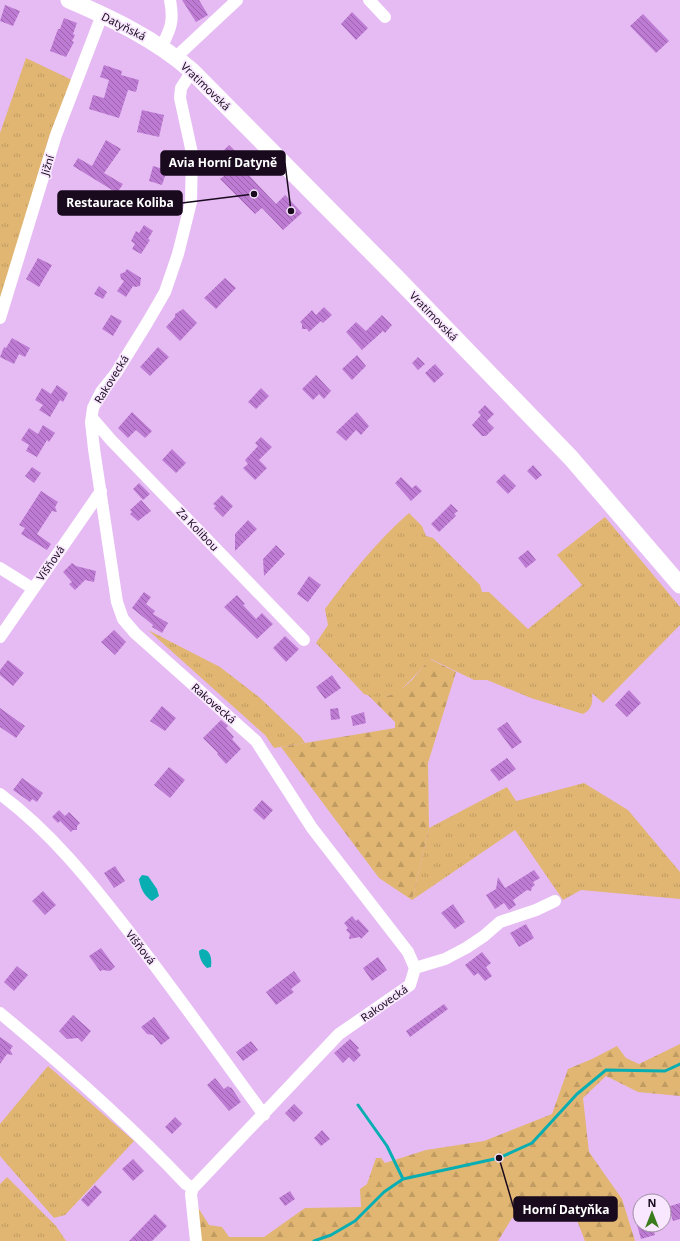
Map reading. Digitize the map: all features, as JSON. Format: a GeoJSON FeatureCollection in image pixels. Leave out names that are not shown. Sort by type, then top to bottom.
{"type":"FeatureCollection","features":[{"type":"Feature","properties":{"kind":"main road","name":"Datyňská"},"geometry":{"type":"LineString","coordinates":[[69,0],[162,46],[176,57]]}},
{"type":"Feature","properties":{"kind":"main road","name":"Vratimovská"},"geometry":{"type":"LineString","coordinates":[[176,57],[192,71],[426,308],[571,458],[680,585]]}},
{"type":"Feature","properties":{"kind":"street"},"geometry":{"type":"LineString","coordinates":[[162,46],[172,27],[170,0]]}},
{"type":"Feature","properties":{"kind":"street"},"geometry":{"type":"LineString","coordinates":[[176,57],[237,0]]}},
{"type":"Feature","properties":{"kind":"street"},"geometry":{"type":"LineString","coordinates":[[369,0],[385,16]]}},
{"type":"Feature","properties":{"kind":"street","name":"Jižní"},"geometry":{"type":"LineString","coordinates":[[0,318],[56,135],[102,15]]}},
{"type":"Feature","properties":{"kind":"street","name":"Rakovecká"},"geometry":{"type":"LineString","coordinates":[[192,71],[181,88],[180,93],[192,153],[191,202],[178,254],[164,292],[148,323],[116,373],[101,392],[93,408],[92,418],[94,449],[117,602],[123,619],[135,633],[256,741],[312,828],[408,952],[415,968],[410,985],[339,1034],[193,1188]]}},
{"type":"Feature","properties":{"kind":"street","name":"Za Kolibou"},"geometry":{"type":"LineString","coordinates":[[92,418],[111,440],[304,640]]}},
{"type":"Feature","properties":{"kind":"street","name":"Višňová"},"geometry":{"type":"LineString","coordinates":[[0,637],[32,588],[101,491]]}},
{"type":"Feature","properties":{"kind":"street"},"geometry":{"type":"LineString","coordinates":[[0,568],[32,588]]}},
{"type":"Feature","properties":{"kind":"street","name":"Višňová"},"geometry":{"type":"LineString","coordinates":[[0,794],[43,829],[102,897],[190,1012],[264,1114]]}},
{"type":"Feature","properties":{"kind":"street"},"geometry":{"type":"LineString","coordinates":[[415,968],[445,959],[484,936],[500,922],[536,910],[555,901]]}},
{"type":"Feature","properties":{"kind":"street"},"geometry":{"type":"LineString","coordinates":[[0,1013],[51,1056],[150,1145],[186,1184],[193,1188],[191,1194],[196,1241]]}},
{"type":"Feature","properties":{"kind":"green space"},"geometry":{"type":"Polygon","coordinates":[[[26,58],[72,80],[49,137],[0,304],[0,133],[26,58]]]}},
{"type":"Feature","properties":{"kind":"green space"},"geometry":{"type":"Polygon","coordinates":[[[409,513],[422,526],[426,536],[433,538],[480,585],[482,592],[489,592],[528,629],[582,585],[557,555],[605,517],[680,607],[680,625],[603,703],[592,693],[590,708],[583,714],[531,698],[487,680],[474,680],[431,659],[398,693],[384,697],[373,697],[364,694],[316,643],[328,625],[325,609],[364,559],[409,513]]]}},
{"type":"Feature","properties":{"kind":"green space"},"geometry":{"type":"Polygon","coordinates":[[[148,630],[220,667],[259,697],[301,737],[305,743],[274,748],[265,735],[148,630]]]}},
{"type":"Feature","properties":{"kind":"green space"},"geometry":{"type":"Polygon","coordinates":[[[430,659],[456,672],[428,763],[429,828],[412,900],[379,878],[281,747],[395,728],[395,722],[368,695],[378,697],[396,693],[411,681],[430,659]]]}},
{"type":"Feature","properties":{"kind":"green space"},"geometry":{"type":"Polygon","coordinates":[[[584,783],[628,810],[680,872],[680,899],[581,890],[563,900],[515,830],[412,900],[429,828],[507,787],[516,801],[584,783]]]}},
{"type":"Feature","properties":{"kind":"green space"},"geometry":{"type":"Polygon","coordinates":[[[680,1044],[680,1096],[638,1092],[606,1076],[583,1098],[589,1152],[622,1199],[635,1241],[585,1241],[570,1202],[512,1218],[498,1241],[200,1241],[196,1217],[199,1209],[209,1225],[222,1227],[229,1237],[264,1237],[305,1208],[361,1207],[360,1189],[367,1184],[376,1158],[381,1158],[385,1163],[426,1150],[484,1141],[552,1114],[568,1069],[617,1046],[626,1058],[639,1064],[680,1044]]]}},
{"type":"Feature","properties":{"kind":"green space"},"geometry":{"type":"Polygon","coordinates":[[[48,1066],[134,1141],[65,1215],[54,1218],[0,1156],[0,1124],[48,1066]]]}},
{"type":"Feature","properties":{"kind":"green space"},"geometry":{"type":"Polygon","coordinates":[[[7,1177],[56,1226],[66,1241],[0,1241],[0,1184],[7,1177]]]}},
{"type":"Feature","properties":{"kind":"shaded area"},"geometry":{"type":"Polygon","coordinates":[[[142,875],[148,876],[157,889],[159,896],[152,901],[147,897],[141,888],[139,879],[142,875]]]}},
{"type":"Feature","properties":{"kind":"shaded area"},"geometry":{"type":"Polygon","coordinates":[[[202,949],[207,951],[210,955],[211,967],[207,968],[201,960],[199,951],[202,949]]]}},
{"type":"Feature","properties":{"kind":"building"},"geometry":{"type":"Polygon","coordinates":[[[182,0],[199,0],[208,15],[196,22],[182,0]]]}},
{"type":"Feature","properties":{"kind":"building"},"geometry":{"type":"Polygon","coordinates":[[[5,5],[20,11],[13,26],[0,21],[5,5]]]}},
{"type":"Feature","properties":{"kind":"building"},"geometry":{"type":"Polygon","coordinates":[[[352,12],[368,28],[356,40],[341,24],[352,12]]]}},
{"type":"Feature","properties":{"kind":"building"},"geometry":{"type":"Polygon","coordinates":[[[643,14],[669,41],[656,53],[630,26],[643,14]]]}},
{"type":"Feature","properties":{"kind":"building"},"geometry":{"type":"Polygon","coordinates":[[[64,18],[77,23],[73,34],[75,35],[72,41],[74,42],[66,57],[50,51],[58,29],[60,29],[64,18]]]}},
{"type":"Feature","properties":{"kind":"building"},"geometry":{"type":"Polygon","coordinates":[[[104,65],[122,71],[121,75],[139,80],[136,92],[128,90],[119,118],[89,109],[93,95],[104,98],[109,80],[100,77],[104,65]]]}},
{"type":"Feature","properties":{"kind":"building"},"geometry":{"type":"Polygon","coordinates":[[[142,110],[164,115],[159,137],[137,132],[142,110]]]}},
{"type":"Feature","properties":{"kind":"building"},"geometry":{"type":"Polygon","coordinates":[[[106,140],[121,149],[104,173],[123,184],[117,193],[73,166],[78,158],[92,166],[106,140]]]}},
{"type":"Feature","properties":{"kind":"building"},"geometry":{"type":"Polygon","coordinates":[[[229,145],[249,165],[244,170],[276,204],[285,195],[302,213],[283,230],[262,208],[255,214],[220,179],[224,176],[215,163],[218,160],[216,158],[229,145]]]}},
{"type":"Feature","properties":{"kind":"building"},"geometry":{"type":"Polygon","coordinates":[[[153,166],[167,170],[162,185],[149,181],[153,166]]]}},
{"type":"Feature","properties":{"kind":"building"},"geometry":{"type":"Polygon","coordinates":[[[144,225],[153,231],[148,239],[150,240],[141,254],[132,249],[135,244],[131,241],[136,231],[139,233],[144,225]]]}},
{"type":"Feature","properties":{"kind":"building"},"geometry":{"type":"Polygon","coordinates":[[[38,258],[52,265],[39,287],[26,279],[38,258]]]}},
{"type":"Feature","properties":{"kind":"building"},"geometry":{"type":"Polygon","coordinates":[[[127,269],[141,278],[140,286],[133,286],[126,297],[117,291],[124,281],[121,279],[120,274],[125,272],[127,269]]]}},
{"type":"Feature","properties":{"kind":"building"},"geometry":{"type":"Polygon","coordinates":[[[225,278],[236,288],[216,309],[204,298],[225,278]]]}},
{"type":"Feature","properties":{"kind":"building"},"geometry":{"type":"Polygon","coordinates":[[[99,286],[107,292],[103,299],[94,294],[99,286]]]}},
{"type":"Feature","properties":{"kind":"building"},"geometry":{"type":"Polygon","coordinates":[[[324,307],[332,315],[323,323],[321,321],[309,332],[307,329],[302,329],[302,324],[300,322],[312,310],[316,315],[324,307]]]}},
{"type":"Feature","properties":{"kind":"building"},"geometry":{"type":"Polygon","coordinates":[[[183,309],[197,323],[180,341],[166,327],[175,317],[175,314],[183,309]]]}},
{"type":"Feature","properties":{"kind":"building"},"geometry":{"type":"Polygon","coordinates":[[[111,315],[122,321],[113,336],[102,329],[111,315]]]}},
{"type":"Feature","properties":{"kind":"building"},"geometry":{"type":"Polygon","coordinates":[[[382,315],[392,325],[385,333],[383,331],[362,350],[346,332],[356,322],[366,331],[382,315]]]}},
{"type":"Feature","properties":{"kind":"building"},"geometry":{"type":"Polygon","coordinates":[[[12,338],[30,348],[25,357],[19,354],[14,364],[0,357],[4,347],[6,348],[12,338]]]}},
{"type":"Feature","properties":{"kind":"building"},"geometry":{"type":"Polygon","coordinates":[[[158,347],[169,357],[150,376],[140,367],[158,347]]]}},
{"type":"Feature","properties":{"kind":"building"},"geometry":{"type":"Polygon","coordinates":[[[357,355],[366,366],[352,380],[342,369],[357,355]]]}},
{"type":"Feature","properties":{"kind":"building"},"geometry":{"type":"Polygon","coordinates":[[[418,357],[425,364],[418,370],[412,363],[418,357]]]}},
{"type":"Feature","properties":{"kind":"building"},"geometry":{"type":"Polygon","coordinates":[[[435,364],[444,374],[434,383],[425,373],[435,364]]]}},
{"type":"Feature","properties":{"kind":"building"},"geometry":{"type":"Polygon","coordinates":[[[316,375],[331,391],[324,399],[319,394],[313,400],[302,389],[316,375]]]}},
{"type":"Feature","properties":{"kind":"building"},"geometry":{"type":"Polygon","coordinates":[[[57,385],[68,393],[63,402],[60,400],[50,417],[39,410],[43,405],[35,400],[42,388],[51,394],[57,385]]]}},
{"type":"Feature","properties":{"kind":"building"},"geometry":{"type":"Polygon","coordinates":[[[261,388],[269,396],[256,409],[248,402],[261,388]]]}},
{"type":"Feature","properties":{"kind":"building"},"geometry":{"type":"Polygon","coordinates":[[[485,405],[494,414],[487,421],[494,428],[486,436],[482,436],[472,425],[481,415],[478,412],[485,405]]]}},
{"type":"Feature","properties":{"kind":"building"},"geometry":{"type":"Polygon","coordinates":[[[132,412],[152,431],[145,438],[136,430],[128,438],[118,428],[132,412]]]}},
{"type":"Feature","properties":{"kind":"building"},"geometry":{"type":"Polygon","coordinates":[[[357,412],[369,426],[361,435],[356,430],[346,441],[336,432],[357,412]]]}},
{"type":"Feature","properties":{"kind":"building"},"geometry":{"type":"Polygon","coordinates":[[[43,425],[55,433],[49,442],[47,440],[37,457],[26,451],[29,445],[21,440],[29,428],[38,434],[43,425]]]}},
{"type":"Feature","properties":{"kind":"building"},"geometry":{"type":"Polygon","coordinates":[[[261,437],[272,447],[259,460],[267,468],[255,480],[243,468],[248,464],[245,460],[258,446],[255,443],[261,437]]]}},
{"type":"Feature","properties":{"kind":"building"},"geometry":{"type":"Polygon","coordinates":[[[172,449],[186,463],[176,473],[162,460],[172,449]]]}},
{"type":"Feature","properties":{"kind":"building"},"geometry":{"type":"Polygon","coordinates":[[[533,465],[542,475],[536,480],[527,471],[533,465]]]}},
{"type":"Feature","properties":{"kind":"building"},"geometry":{"type":"Polygon","coordinates":[[[32,467],[41,473],[34,483],[25,476],[32,467]]]}},
{"type":"Feature","properties":{"kind":"building"},"geometry":{"type":"Polygon","coordinates":[[[504,474],[516,486],[508,494],[496,482],[504,474]]]}},
{"type":"Feature","properties":{"kind":"building"},"geometry":{"type":"Polygon","coordinates":[[[401,477],[412,488],[416,485],[422,491],[411,501],[395,483],[401,477]]]}},
{"type":"Feature","properties":{"kind":"building"},"geometry":{"type":"Polygon","coordinates":[[[139,483],[150,494],[143,500],[133,489],[139,483]]]}},
{"type":"Feature","properties":{"kind":"building"},"geometry":{"type":"Polygon","coordinates":[[[41,491],[58,502],[55,507],[57,512],[52,511],[37,534],[51,544],[47,550],[21,534],[25,528],[19,525],[41,491]]]}},
{"type":"Feature","properties":{"kind":"building"},"geometry":{"type":"Polygon","coordinates":[[[222,495],[233,506],[223,517],[214,508],[216,506],[213,504],[222,495]]]}},
{"type":"Feature","properties":{"kind":"building"},"geometry":{"type":"Polygon","coordinates":[[[141,500],[151,511],[138,521],[130,514],[132,512],[130,510],[141,500]]]}},
{"type":"Feature","properties":{"kind":"building"},"geometry":{"type":"Polygon","coordinates":[[[451,504],[458,511],[454,514],[456,516],[439,532],[431,524],[451,504]]]}},
{"type":"Feature","properties":{"kind":"building"},"geometry":{"type":"Polygon","coordinates":[[[248,520],[257,529],[235,551],[235,534],[248,520]]]}},
{"type":"Feature","properties":{"kind":"building"},"geometry":{"type":"Polygon","coordinates":[[[276,545],[285,554],[264,576],[263,559],[276,545]]]}},
{"type":"Feature","properties":{"kind":"building"},"geometry":{"type":"Polygon","coordinates":[[[528,550],[536,560],[526,568],[518,558],[528,550]]]}},
{"type":"Feature","properties":{"kind":"building"},"geometry":{"type":"Polygon","coordinates":[[[72,563],[76,566],[96,571],[94,582],[85,580],[75,590],[69,584],[72,582],[63,572],[72,563]]]}},
{"type":"Feature","properties":{"kind":"building"},"geometry":{"type":"Polygon","coordinates":[[[309,576],[321,585],[308,602],[297,594],[309,576]]]}},
{"type":"Feature","properties":{"kind":"building"},"geometry":{"type":"Polygon","coordinates":[[[144,592],[151,597],[146,604],[155,611],[153,614],[168,623],[162,633],[152,627],[153,625],[132,608],[144,592]]]}},
{"type":"Feature","properties":{"kind":"building"},"geometry":{"type":"Polygon","coordinates":[[[237,595],[245,604],[243,605],[256,619],[262,613],[273,624],[257,639],[224,607],[237,595]]]}},
{"type":"Feature","properties":{"kind":"building"},"geometry":{"type":"Polygon","coordinates":[[[114,630],[126,642],[115,655],[101,642],[114,630]]]}},
{"type":"Feature","properties":{"kind":"building"},"geometry":{"type":"Polygon","coordinates":[[[285,636],[299,649],[286,662],[273,648],[285,636]]]}},
{"type":"Feature","properties":{"kind":"building"},"geometry":{"type":"Polygon","coordinates":[[[8,660],[24,673],[13,686],[0,675],[0,670],[8,660]]]}},
{"type":"Feature","properties":{"kind":"building"},"geometry":{"type":"Polygon","coordinates":[[[332,675],[341,688],[325,699],[316,687],[332,675]]]}},
{"type":"Feature","properties":{"kind":"building"},"geometry":{"type":"Polygon","coordinates":[[[629,690],[641,703],[627,717],[615,705],[629,690]]]}},
{"type":"Feature","properties":{"kind":"building"},"geometry":{"type":"Polygon","coordinates":[[[162,706],[176,718],[165,731],[150,721],[162,706]]]}},
{"type":"Feature","properties":{"kind":"building"},"geometry":{"type":"Polygon","coordinates":[[[0,708],[25,726],[16,738],[0,727],[0,708]]]}},
{"type":"Feature","properties":{"kind":"building"},"geometry":{"type":"Polygon","coordinates":[[[338,708],[340,719],[331,720],[330,709],[338,708]]]}},
{"type":"Feature","properties":{"kind":"building"},"geometry":{"type":"Polygon","coordinates":[[[364,712],[366,723],[353,726],[351,716],[364,712]]]}},
{"type":"Feature","properties":{"kind":"building"},"geometry":{"type":"Polygon","coordinates":[[[221,720],[228,726],[226,728],[234,737],[232,739],[241,749],[226,764],[217,754],[218,753],[203,738],[221,720]]]}},
{"type":"Feature","properties":{"kind":"building"},"geometry":{"type":"Polygon","coordinates":[[[507,722],[522,742],[512,749],[497,729],[507,722]]]}},
{"type":"Feature","properties":{"kind":"building"},"geometry":{"type":"Polygon","coordinates":[[[507,758],[516,769],[499,781],[490,770],[507,758]]]}},
{"type":"Feature","properties":{"kind":"building"},"geometry":{"type":"Polygon","coordinates":[[[169,767],[185,780],[170,798],[154,785],[169,767]]]}},
{"type":"Feature","properties":{"kind":"building"},"geometry":{"type":"Polygon","coordinates":[[[22,778],[43,793],[37,802],[32,799],[30,802],[13,790],[22,778]]]}},
{"type":"Feature","properties":{"kind":"building"},"geometry":{"type":"Polygon","coordinates":[[[262,800],[273,810],[264,820],[253,810],[262,800]]]}},
{"type":"Feature","properties":{"kind":"building"},"geometry":{"type":"Polygon","coordinates":[[[59,810],[65,816],[69,812],[80,823],[77,826],[77,830],[73,830],[71,832],[60,821],[58,823],[52,817],[59,810]]]}},
{"type":"Feature","properties":{"kind":"building"},"geometry":{"type":"Polygon","coordinates":[[[115,866],[125,881],[114,888],[104,873],[115,866]]]}},
{"type":"Feature","properties":{"kind":"building"},"geometry":{"type":"Polygon","coordinates":[[[534,870],[540,878],[533,882],[535,885],[532,887],[531,891],[527,890],[513,900],[516,905],[509,910],[504,903],[495,909],[486,895],[496,889],[498,877],[505,888],[534,870]]]}},
{"type":"Feature","properties":{"kind":"building"},"geometry":{"type":"Polygon","coordinates":[[[43,891],[56,905],[45,915],[32,901],[43,891]]]}},
{"type":"Feature","properties":{"kind":"building"},"geometry":{"type":"Polygon","coordinates":[[[453,904],[465,922],[455,929],[441,913],[453,904]]]}},
{"type":"Feature","properties":{"kind":"building"},"geometry":{"type":"Polygon","coordinates":[[[352,916],[356,921],[358,919],[369,931],[361,939],[360,937],[349,939],[350,934],[346,930],[348,928],[344,923],[352,916]]]}},
{"type":"Feature","properties":{"kind":"building"},"geometry":{"type":"Polygon","coordinates":[[[526,924],[534,938],[519,947],[510,933],[526,924]]]}},
{"type":"Feature","properties":{"kind":"building"},"geometry":{"type":"Polygon","coordinates":[[[101,948],[115,967],[110,971],[100,971],[89,956],[101,948]]]}},
{"type":"Feature","properties":{"kind":"building"},"geometry":{"type":"Polygon","coordinates":[[[482,952],[491,963],[486,967],[492,976],[485,981],[478,973],[474,976],[465,965],[482,952]]]}},
{"type":"Feature","properties":{"kind":"building"},"geometry":{"type":"Polygon","coordinates":[[[378,957],[387,970],[372,981],[363,968],[378,957]]]}},
{"type":"Feature","properties":{"kind":"building"},"geometry":{"type":"Polygon","coordinates":[[[17,966],[28,975],[14,991],[4,982],[17,966]]]}},
{"type":"Feature","properties":{"kind":"building"},"geometry":{"type":"Polygon","coordinates":[[[294,971],[301,981],[291,989],[294,992],[276,1005],[266,992],[294,971]]]}},
{"type":"Feature","properties":{"kind":"building"},"geometry":{"type":"Polygon","coordinates":[[[444,1004],[448,1009],[410,1037],[406,1031],[444,1004]]]}},
{"type":"Feature","properties":{"kind":"building"},"geometry":{"type":"Polygon","coordinates":[[[73,1015],[91,1031],[82,1042],[78,1038],[67,1039],[59,1031],[73,1015]]]}},
{"type":"Feature","properties":{"kind":"building"},"geometry":{"type":"Polygon","coordinates":[[[154,1017],[170,1038],[161,1045],[153,1035],[147,1034],[141,1027],[154,1017]]]}},
{"type":"Feature","properties":{"kind":"building"},"geometry":{"type":"Polygon","coordinates":[[[0,1037],[13,1046],[10,1050],[13,1055],[7,1054],[0,1064],[0,1037]]]}},
{"type":"Feature","properties":{"kind":"building"},"geometry":{"type":"Polygon","coordinates":[[[350,1039],[359,1048],[357,1050],[361,1055],[354,1062],[349,1057],[343,1063],[334,1053],[350,1039]]]}},
{"type":"Feature","properties":{"kind":"building"},"geometry":{"type":"Polygon","coordinates":[[[251,1041],[258,1050],[243,1061],[236,1052],[251,1041]]]}},
{"type":"Feature","properties":{"kind":"building"},"geometry":{"type":"Polygon","coordinates":[[[215,1078],[224,1089],[228,1086],[230,1088],[231,1087],[241,1102],[229,1111],[207,1085],[215,1078]]]}},
{"type":"Feature","properties":{"kind":"building"},"geometry":{"type":"Polygon","coordinates":[[[294,1104],[303,1113],[294,1122],[285,1113],[294,1104]]]}},
{"type":"Feature","properties":{"kind":"building"},"geometry":{"type":"Polygon","coordinates":[[[175,1117],[182,1124],[172,1134],[165,1127],[175,1117]]]}},
{"type":"Feature","properties":{"kind":"building"},"geometry":{"type":"Polygon","coordinates":[[[322,1130],[330,1139],[321,1146],[314,1138],[322,1130]]]}},
{"type":"Feature","properties":{"kind":"building"},"geometry":{"type":"Polygon","coordinates":[[[133,1159],[144,1171],[133,1181],[122,1169],[133,1159]]]}},
{"type":"Feature","properties":{"kind":"building"},"geometry":{"type":"Polygon","coordinates":[[[95,1185],[102,1192],[88,1207],[81,1200],[95,1185]]]}},
{"type":"Feature","properties":{"kind":"building"},"geometry":{"type":"Polygon","coordinates":[[[290,1191],[295,1199],[285,1206],[279,1198],[290,1191]]]}},
{"type":"Feature","properties":{"kind":"building"},"geometry":{"type":"Polygon","coordinates":[[[680,1203],[680,1219],[673,1221],[672,1206],[680,1203]]]}},
{"type":"Feature","properties":{"kind":"building"},"geometry":{"type":"Polygon","coordinates":[[[155,1214],[167,1226],[152,1241],[129,1241],[155,1214]]]}},
{"type":"Feature","properties":{"kind":"building"},"geometry":{"type":"Polygon","coordinates":[[[639,1233],[654,1233],[655,1235],[641,1239],[639,1233]]]}},
{"type":"Feature","properties":{"kind":"waterway"},"geometry":{"type":"LineString","coordinates":[[314,1241],[331,1235],[355,1221],[384,1192],[403,1179],[499,1158],[532,1143],[577,1094],[606,1070],[665,1071],[680,1064]]}},
{"type":"Feature","properties":{"kind":"waterway"},"geometry":{"type":"LineString","coordinates":[[358,1105],[387,1146],[403,1179]]}},
{"type":"Feature","properties":{"kind":"place","name":"Restaurace Koliba"},"geometry":{"type":"Point","coordinates":[254,194]}},
{"type":"Feature","properties":{"kind":"place","name":"Avia Horní Datyně"},"geometry":{"type":"Point","coordinates":[291,211]}},
{"type":"Feature","properties":{"kind":"place","name":"Horní Datyňka"},"geometry":{"type":"Point","coordinates":[499,1158]}}]}
